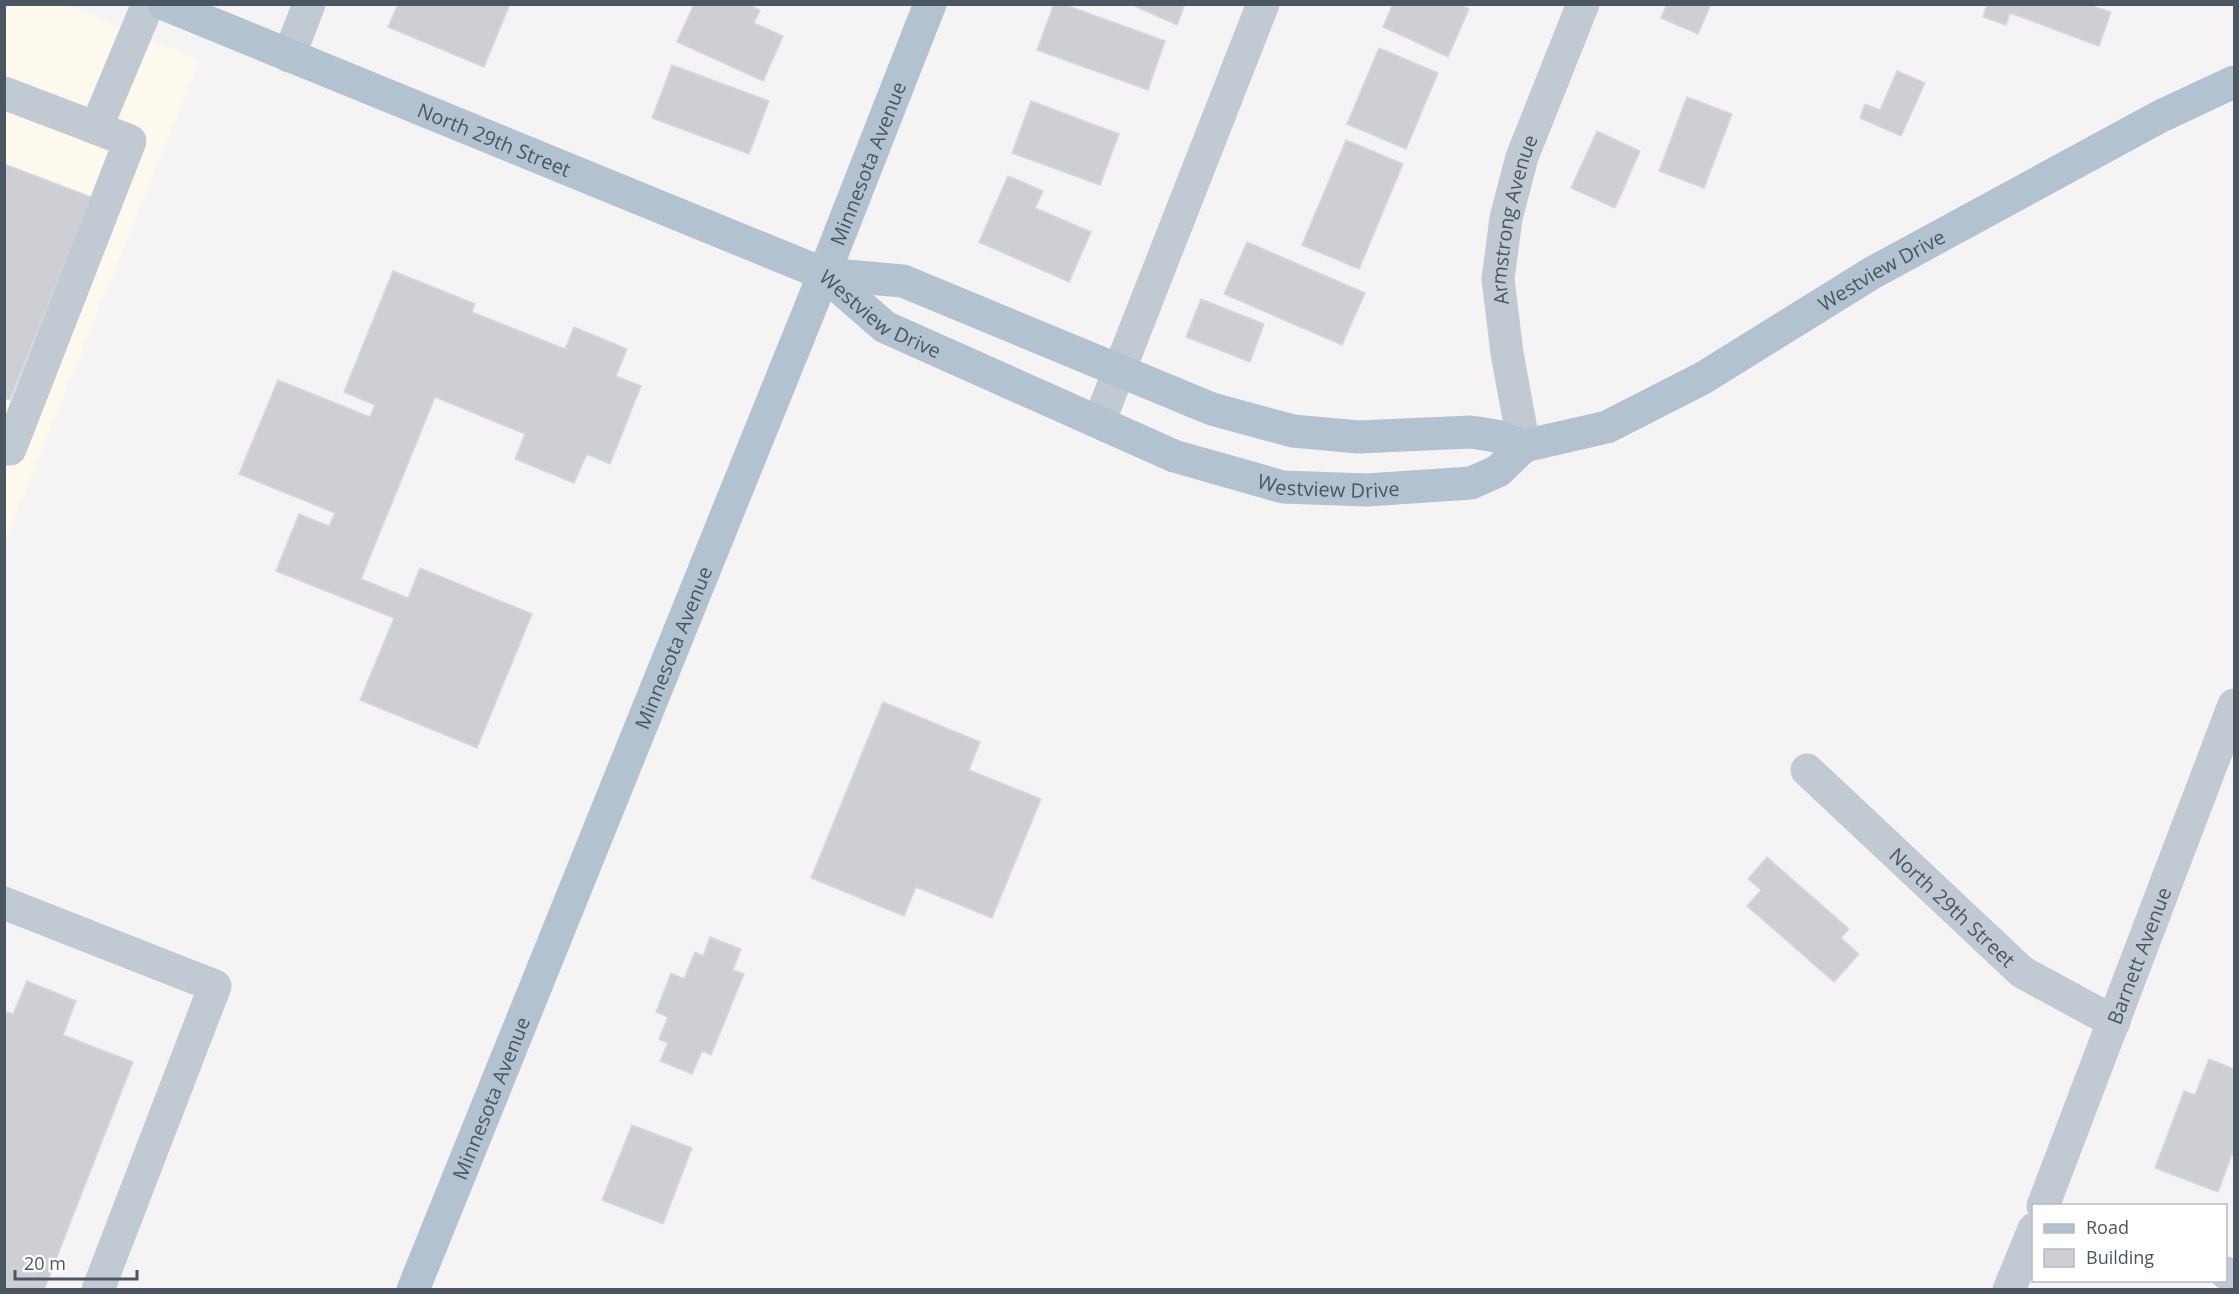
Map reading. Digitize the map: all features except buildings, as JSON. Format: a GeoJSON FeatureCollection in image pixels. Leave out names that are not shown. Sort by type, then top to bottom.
{"type":"FeatureCollection","features":[{"type":"Feature","properties":{"kind":"main road","name":"North 29th Street"},"geometry":{"type":"LineString","coordinates":[[164,4],[215,14],[289,56],[824,274]]}},
{"type":"Feature","properties":{"kind":"main road","name":"Minnesota Avenue"},"geometry":{"type":"LineString","coordinates":[[412,1290],[824,274],[930,4]]}},
{"type":"Feature","properties":{"kind":"main road","name":"Westview Drive"},"geometry":{"type":"LineString","coordinates":[[824,274],[885,327],[1174,456],[1283,487],[1367,490],[1471,483],[1498,471],[1524,446],[1607,427],[1703,378],[1872,273],[2161,116],[2235,82]]}},
{"type":"Feature","properties":{"kind":"main road","name":"Westview Drive"},"geometry":{"type":"LineString","coordinates":[[824,274],[903,281],[1212,409],[1293,431],[1358,437],[1471,432],[1496,436],[1524,446]]}},
{"type":"Feature","properties":{"kind":"street"},"geometry":{"type":"LineString","coordinates":[[96,128],[148,4]]}},
{"type":"Feature","properties":{"kind":"street"},"geometry":{"type":"LineString","coordinates":[[289,56],[309,4]]}},
{"type":"Feature","properties":{"kind":"street"},"geometry":{"type":"LineString","coordinates":[[1099,422],[1263,4]]}},
{"type":"Feature","properties":{"kind":"street","name":"Armstrong Avenue"},"geometry":{"type":"LineString","coordinates":[[1524,446],[1506,352],[1498,279],[1506,218],[1522,157],[1583,4]]}},
{"type":"Feature","properties":{"kind":"street"},"geometry":{"type":"LineString","coordinates":[[4,93],[130,141],[10,449],[4,447]]}},
{"type":"Feature","properties":{"kind":"street","name":"Barnett Avenue"},"geometry":{"type":"LineString","coordinates":[[2051,1203],[2114,1022],[2235,705]]}},
{"type":"Feature","properties":{"kind":"street","name":"North 29th Street"},"geometry":{"type":"LineString","coordinates":[[1807,770],[2022,972],[2114,1022]]}},
{"type":"Feature","properties":{"kind":"street"},"geometry":{"type":"LineString","coordinates":[[4,903],[215,986],[98,1290]]}},
{"type":"Feature","properties":{"kind":"street"},"geometry":{"type":"LineString","coordinates":[[2009,1290],[2032,1234]]}},
{"type":"Feature","properties":{"kind":"shaded area"},"geometry":{"type":"Polygon","coordinates":[[[5,5],[66,5],[200,60],[5,542],[5,5]]]}}]}
